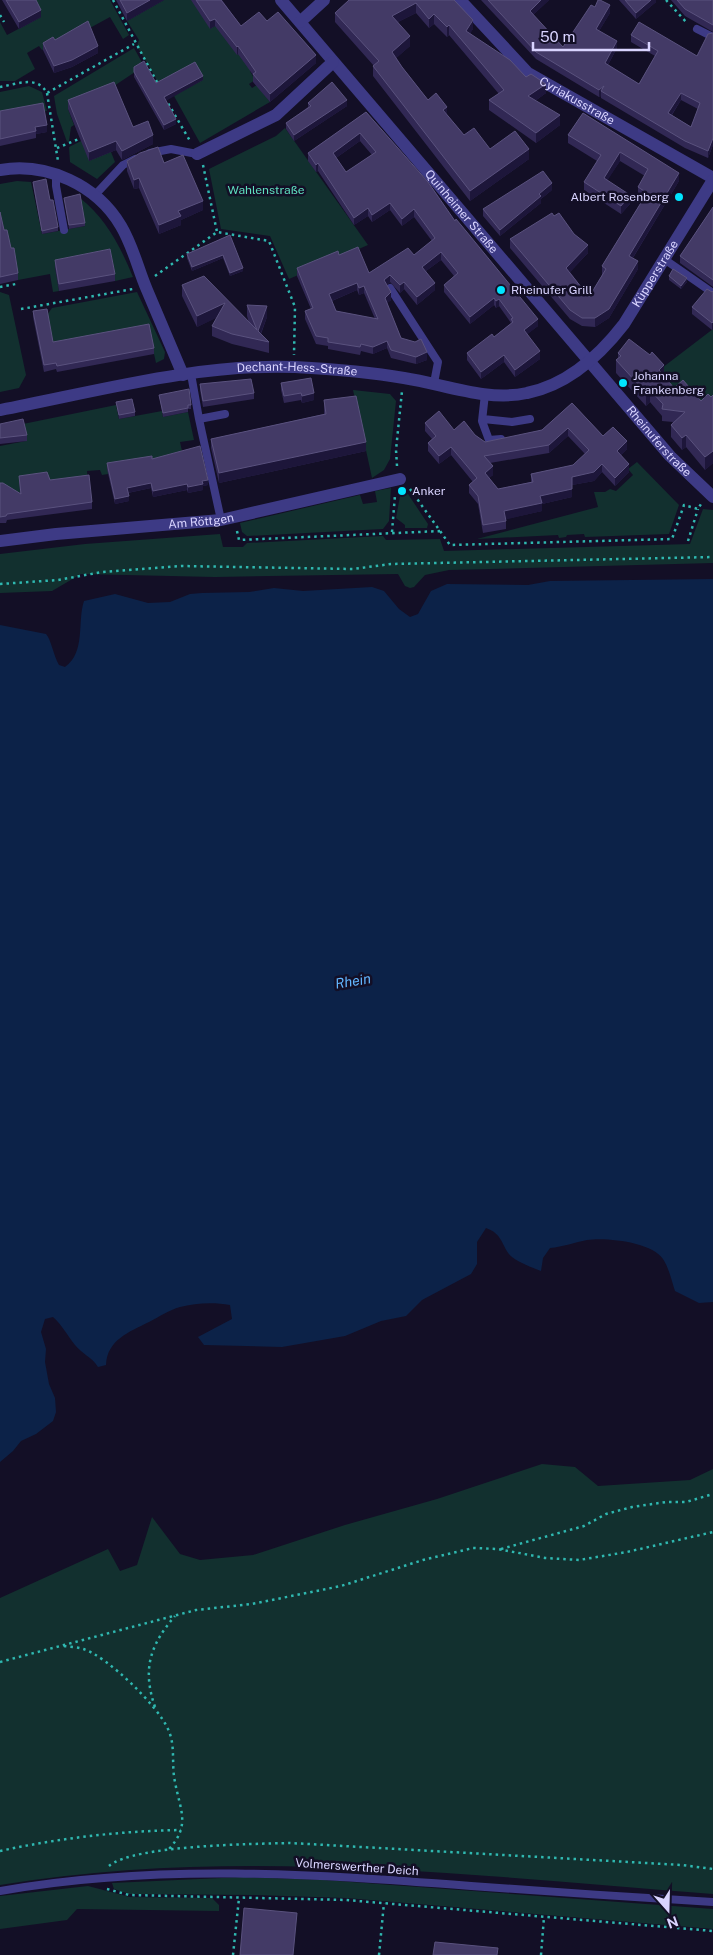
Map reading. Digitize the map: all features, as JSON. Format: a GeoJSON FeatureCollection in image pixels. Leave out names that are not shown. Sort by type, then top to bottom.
{"type":"FeatureCollection","features":[{"type":"Feature","properties":{"kind":"street","name":"Quinheimer Straße"},"geometry":{"type":"LineString","coordinates":[[281,0],[588,362]]}},
{"type":"Feature","properties":{"kind":"street"},"geometry":{"type":"LineString","coordinates":[[300,22],[324,0]]}},
{"type":"Feature","properties":{"kind":"street","name":"Cyriakusstraße"},"geometry":{"type":"LineString","coordinates":[[460,0],[528,73],[713,179]]}},
{"type":"Feature","properties":{"kind":"street"},"geometry":{"type":"LineString","coordinates":[[197,154],[276,115],[333,62]]}},
{"type":"Feature","properties":{"kind":"street"},"geometry":{"type":"LineString","coordinates":[[0,170],[28,169],[56,174],[71,180],[95,195],[110,210],[121,226],[146,287],[187,374]]}},
{"type":"Feature","properties":{"kind":"street","name":"Küpperstraße"},"geometry":{"type":"LineString","coordinates":[[588,362],[608,344],[624,324],[713,179]]}},
{"type":"Feature","properties":{"kind":"street","name":"Dechant-Hess-Straße"},"geometry":{"type":"LineString","coordinates":[[0,410],[187,374],[238,368],[294,367],[404,378],[485,394],[512,396],[529,393],[565,377],[588,362]]}},
{"type":"Feature","properties":{"kind":"street","name":"Rheinuferstraße"},"geometry":{"type":"LineString","coordinates":[[588,362],[670,456],[711,496]]}},
{"type":"Feature","properties":{"kind":"street","name":"Am Röttgen"},"geometry":{"type":"LineString","coordinates":[[0,541],[65,533],[221,520],[400,479]]}},
{"type":"Feature","properties":{"kind":"lane"},"geometry":{"type":"LineString","coordinates":[[697,29],[711,36]]}},
{"type":"Feature","properties":{"kind":"lane"},"geometry":{"type":"LineString","coordinates":[[95,195],[123,164],[156,150],[171,149],[197,154]]}},
{"type":"Feature","properties":{"kind":"lane"},"geometry":{"type":"LineString","coordinates":[[56,174],[56,186],[64,230]]}},
{"type":"Feature","properties":{"kind":"lane"},"geometry":{"type":"LineString","coordinates":[[664,259],[713,293]]}},
{"type":"Feature","properties":{"kind":"lane"},"geometry":{"type":"LineString","coordinates":[[390,288],[438,362],[434,383]]}},
{"type":"Feature","properties":{"kind":"lane"},"geometry":{"type":"LineString","coordinates":[[187,374],[221,520]]}},
{"type":"Feature","properties":{"kind":"lane"},"geometry":{"type":"LineString","coordinates":[[485,394],[483,419],[489,440],[509,439]]}},
{"type":"Feature","properties":{"kind":"lane"},"geometry":{"type":"LineString","coordinates":[[199,420],[225,414]]}},
{"type":"Feature","properties":{"kind":"lane"},"geometry":{"type":"LineString","coordinates":[[483,419],[512,422],[530,419]]}},
{"type":"Feature","properties":{"kind":"lane","name":"Volmerswerther Deich"},"geometry":{"type":"LineString","coordinates":[[0,1891],[102,1877],[243,1873],[326,1875],[713,1902]]}},
{"type":"Feature","properties":{"kind":"path"},"geometry":{"type":"LineString","coordinates":[[113,0],[135,39],[134,44],[160,88]]}},
{"type":"Feature","properties":{"kind":"path"},"geometry":{"type":"LineString","coordinates":[[666,0],[687,23]]}},
{"type":"Feature","properties":{"kind":"path"},"geometry":{"type":"LineString","coordinates":[[0,15],[4,22]]}},
{"type":"Feature","properties":{"kind":"path"},"geometry":{"type":"LineString","coordinates":[[47,93],[134,44]]}},
{"type":"Feature","properties":{"kind":"path"},"geometry":{"type":"LineString","coordinates":[[0,87],[30,81],[43,86],[47,93],[57,148],[56,174]]}},
{"type":"Feature","properties":{"kind":"path"},"geometry":{"type":"LineString","coordinates":[[164,96],[205,169],[218,232]]}},
{"type":"Feature","properties":{"kind":"path"},"geometry":{"type":"LineString","coordinates":[[57,148],[81,138]]}},
{"type":"Feature","properties":{"kind":"path"},"geometry":{"type":"LineString","coordinates":[[21,309],[146,287],[158,272],[218,232],[269,241],[295,307],[294,367]]}},
{"type":"Feature","properties":{"kind":"path"},"geometry":{"type":"LineString","coordinates":[[0,287],[16,284]]}},
{"type":"Feature","properties":{"kind":"path"},"geometry":{"type":"LineString","coordinates":[[392,532],[396,488],[400,479],[396,450],[404,378]]}},
{"type":"Feature","properties":{"kind":"path"},"geometry":{"type":"LineString","coordinates":[[400,479],[414,492],[450,545],[672,539],[684,505],[698,509]]}},
{"type":"Feature","properties":{"kind":"path"},"geometry":{"type":"LineString","coordinates":[[688,541],[698,509],[711,496]]}},
{"type":"Feature","properties":{"kind":"path"},"geometry":{"type":"LineString","coordinates":[[237,532],[239,540],[392,532],[441,532]]}},
{"type":"Feature","properties":{"kind":"path"},"geometry":{"type":"LineString","coordinates":[[0,584],[58,580],[102,572],[180,566],[353,569],[392,564],[713,556]]}},
{"type":"Feature","properties":{"kind":"path"},"geometry":{"type":"LineString","coordinates":[[498,1550],[584,1526],[606,1514],[666,1502],[686,1502],[713,1494]]}},
{"type":"Feature","properties":{"kind":"path"},"geometry":{"type":"LineString","coordinates":[[0,1662],[196,1610],[304,1595],[373,1578],[423,1560],[473,1548],[545,1558],[579,1560],[627,1552],[713,1532]]}},
{"type":"Feature","properties":{"kind":"path"},"geometry":{"type":"LineString","coordinates":[[168,1850],[181,1830],[182,1808],[175,1782],[173,1743],[168,1728],[156,1708],[150,1692],[148,1671],[150,1658],[156,1642],[176,1615]]}},
{"type":"Feature","properties":{"kind":"path"},"geometry":{"type":"LineString","coordinates":[[63,1646],[84,1649],[97,1656],[138,1689],[156,1708]]}},
{"type":"Feature","properties":{"kind":"path"},"geometry":{"type":"LineString","coordinates":[[0,1850],[41,1842],[133,1831],[181,1830]]}},
{"type":"Feature","properties":{"kind":"path"},"geometry":{"type":"LineString","coordinates":[[713,1868],[290,1843],[238,1844],[168,1850],[116,1861],[107,1868],[102,1877],[106,1888],[123,1894],[346,1900],[713,1931]]}},
{"type":"Feature","properties":{"kind":"path"},"geometry":{"type":"LineString","coordinates":[[233,1955],[239,1898]]}},
{"type":"Feature","properties":{"kind":"path"},"geometry":{"type":"LineString","coordinates":[[379,1955],[384,1903]]}},
{"type":"Feature","properties":{"kind":"path"},"geometry":{"type":"LineString","coordinates":[[541,1955],[544,1917]]}},
{"type":"Feature","properties":{"kind":"green space"},"geometry":{"type":"Polygon","coordinates":[[[32,0],[110,0],[129,35],[123,39],[110,17],[55,47],[53,45],[42,50],[39,46],[27,53],[35,69],[15,81],[0,81],[0,22],[7,35],[41,17],[32,0]]]}},
{"type":"Feature","properties":{"kind":"green space"},"geometry":{"type":"Polygon","coordinates":[[[164,0],[210,0],[197,8],[210,28],[215,26],[253,43],[250,71],[255,80],[249,84],[252,88],[257,85],[270,102],[200,143],[174,96],[161,87],[137,46],[139,40],[127,21],[164,0]]]}},
{"type":"Feature","properties":{"kind":"green space"},"geometry":{"type":"Polygon","coordinates":[[[134,48],[144,66],[96,98],[68,109],[74,125],[71,127],[69,141],[67,142],[57,114],[54,96],[134,48]]]}},
{"type":"Feature","properties":{"kind":"green space"},"geometry":{"type":"Polygon","coordinates":[[[29,86],[42,92],[47,111],[0,121],[0,92],[29,86]]]}},
{"type":"Feature","properties":{"kind":"green space","name":"Wahlenstraße"},"geometry":{"type":"Polygon","coordinates":[[[285,128],[368,245],[289,279],[270,236],[221,229],[209,169],[276,136],[285,128]]]}},
{"type":"Feature","properties":{"kind":"green space"},"geometry":{"type":"Polygon","coordinates":[[[81,141],[111,152],[115,162],[97,179],[70,162],[69,147],[81,141]]]}},
{"type":"Feature","properties":{"kind":"green space"},"geometry":{"type":"Polygon","coordinates":[[[17,181],[31,182],[42,234],[85,226],[80,198],[98,215],[112,234],[133,277],[115,281],[110,257],[55,267],[59,291],[53,292],[50,274],[18,280],[14,255],[4,237],[0,219],[0,184],[17,181]]]}},
{"type":"Feature","properties":{"kind":"green space"},"geometry":{"type":"Polygon","coordinates":[[[0,292],[9,295],[26,375],[19,388],[0,392],[0,292]]]}},
{"type":"Feature","properties":{"kind":"green space"},"geometry":{"type":"Polygon","coordinates":[[[137,292],[165,352],[164,359],[156,363],[149,331],[52,348],[47,315],[52,308],[137,292]]]}},
{"type":"Feature","properties":{"kind":"green space"},"geometry":{"type":"Polygon","coordinates":[[[713,329],[713,407],[675,400],[658,371],[713,329]]]}},
{"type":"Feature","properties":{"kind":"green space"},"geometry":{"type":"Polygon","coordinates":[[[353,390],[390,394],[396,401],[390,459],[384,470],[372,478],[353,390]]]}},
{"type":"Feature","properties":{"kind":"green space"},"geometry":{"type":"Polygon","coordinates":[[[116,405],[119,419],[162,411],[163,417],[188,412],[194,440],[180,442],[182,451],[170,454],[172,464],[102,475],[100,470],[87,471],[88,482],[7,494],[0,490],[0,446],[26,441],[23,424],[116,405]]]}},
{"type":"Feature","properties":{"kind":"green space"},"geometry":{"type":"Polygon","coordinates":[[[637,462],[679,505],[669,534],[585,537],[584,534],[567,535],[566,537],[559,538],[558,535],[477,539],[598,507],[594,492],[605,492],[610,489],[616,491],[633,475],[628,469],[637,462]]]}},
{"type":"Feature","properties":{"kind":"green space"},"geometry":{"type":"Polygon","coordinates":[[[391,488],[389,521],[383,529],[247,536],[242,532],[240,523],[360,495],[363,504],[377,502],[375,491],[391,488]]]}},
{"type":"Feature","properties":{"kind":"green space"},"geometry":{"type":"Polygon","coordinates":[[[408,494],[428,524],[427,528],[405,528],[405,525],[396,518],[400,496],[408,494]]]}},
{"type":"Feature","properties":{"kind":"green space"},"geometry":{"type":"Polygon","coordinates":[[[703,509],[713,510],[713,563],[449,570],[425,575],[414,587],[410,588],[405,586],[398,574],[215,577],[81,574],[52,591],[0,593],[0,554],[85,544],[220,534],[223,547],[243,547],[247,543],[383,536],[386,540],[440,539],[444,551],[690,544],[703,509]]]}},
{"type":"Feature","properties":{"kind":"green space"},"geometry":{"type":"Polygon","coordinates":[[[542,1464],[575,1467],[598,1486],[690,1480],[713,1469],[713,1894],[446,1873],[267,1866],[177,1867],[88,1873],[0,1885],[0,1598],[108,1549],[120,1571],[137,1565],[152,1517],[180,1554],[200,1560],[253,1555],[345,1525],[437,1499],[542,1464]]]}},
{"type":"Feature","properties":{"kind":"green space"},"geometry":{"type":"Polygon","coordinates":[[[243,1877],[324,1880],[713,1909],[713,1929],[346,1898],[129,1894],[114,1889],[112,1883],[243,1877]]]}},
{"type":"Feature","properties":{"kind":"green space"},"geometry":{"type":"Polygon","coordinates":[[[88,1886],[130,1897],[212,1898],[219,1905],[219,1911],[77,1909],[67,1920],[0,1929],[0,1896],[88,1886]]]}},
{"type":"Feature","properties":{"kind":"water","name":"Rhein"},"geometry":{"type":"Polygon","coordinates":[[[713,579],[713,1302],[699,1303],[675,1291],[663,1259],[649,1248],[616,1240],[587,1240],[550,1248],[543,1258],[541,1271],[512,1257],[500,1238],[486,1228],[477,1242],[477,1264],[471,1274],[422,1300],[406,1316],[381,1321],[345,1336],[282,1347],[204,1345],[198,1337],[232,1319],[230,1305],[211,1303],[192,1305],[172,1310],[127,1333],[110,1349],[106,1365],[98,1367],[78,1348],[53,1317],[45,1319],[41,1332],[46,1349],[45,1362],[49,1384],[55,1398],[56,1412],[53,1421],[36,1434],[21,1441],[0,1462],[0,625],[46,634],[59,665],[65,667],[72,661],[76,653],[84,601],[115,594],[148,603],[170,602],[190,594],[202,593],[249,592],[274,588],[303,591],[372,587],[384,591],[399,609],[410,617],[418,614],[431,591],[447,584],[528,585],[550,581],[713,579]]]}},
{"type":"Feature","properties":{"kind":"building"},"geometry":{"type":"Polygon","coordinates":[[[6,0],[36,0],[41,10],[19,22],[6,0]]]}},
{"type":"Feature","properties":{"kind":"building"},"geometry":{"type":"Polygon","coordinates":[[[120,0],[150,0],[127,13],[120,0]]]}},
{"type":"Feature","properties":{"kind":"building"},"geometry":{"type":"Polygon","coordinates":[[[196,0],[221,0],[241,26],[259,12],[267,21],[278,12],[316,55],[270,94],[253,74],[256,72],[238,46],[215,19],[210,21],[196,0]]]}},
{"type":"Feature","properties":{"kind":"building"},"geometry":{"type":"Polygon","coordinates":[[[349,0],[454,0],[473,20],[466,31],[510,60],[526,77],[531,74],[546,84],[528,96],[560,115],[536,133],[489,100],[504,90],[449,25],[447,27],[434,14],[429,19],[416,3],[392,16],[410,36],[392,52],[428,100],[436,93],[447,107],[443,110],[464,135],[474,128],[490,149],[515,131],[529,149],[470,191],[373,66],[379,61],[335,13],[349,0]]]}},
{"type":"Feature","properties":{"kind":"building"},"geometry":{"type":"Polygon","coordinates":[[[488,0],[541,0],[530,11],[563,47],[591,5],[595,7],[598,0],[600,0],[610,5],[596,29],[617,41],[605,63],[639,84],[658,51],[631,35],[639,22],[697,56],[708,34],[713,33],[713,138],[708,151],[685,141],[601,91],[604,86],[599,90],[536,52],[488,0]],[[681,93],[668,113],[691,127],[700,103],[681,93]]]}},
{"type":"Feature","properties":{"kind":"building"},"geometry":{"type":"Polygon","coordinates":[[[625,0],[651,0],[636,13],[625,0]]]}},
{"type":"Feature","properties":{"kind":"building"},"geometry":{"type":"Polygon","coordinates":[[[677,0],[713,0],[713,25],[685,9],[677,0]]]}},
{"type":"Feature","properties":{"kind":"building"},"geometry":{"type":"Polygon","coordinates":[[[88,21],[98,46],[72,60],[54,66],[43,43],[53,37],[55,40],[88,21]]]}},
{"type":"Feature","properties":{"kind":"building"},"geometry":{"type":"Polygon","coordinates":[[[144,61],[156,83],[195,62],[203,76],[164,97],[176,119],[164,125],[134,72],[134,67],[144,61]]]}},
{"type":"Feature","properties":{"kind":"building"},"geometry":{"type":"Polygon","coordinates":[[[114,82],[133,127],[148,121],[153,135],[122,151],[116,141],[89,152],[68,100],[114,82]]]}},
{"type":"Feature","properties":{"kind":"building"},"geometry":{"type":"Polygon","coordinates":[[[332,82],[347,100],[294,135],[286,123],[311,106],[308,103],[332,82]]]}},
{"type":"Feature","properties":{"kind":"building"},"geometry":{"type":"Polygon","coordinates":[[[43,103],[47,125],[35,127],[36,131],[0,139],[0,111],[43,103]]]}},
{"type":"Feature","properties":{"kind":"building"},"geometry":{"type":"Polygon","coordinates":[[[366,112],[428,182],[455,221],[456,219],[538,319],[524,330],[540,351],[515,370],[504,355],[481,372],[467,353],[492,334],[494,337],[513,322],[511,319],[513,318],[499,299],[496,301],[494,298],[470,317],[444,285],[458,273],[441,252],[422,267],[435,283],[417,297],[404,282],[400,285],[390,275],[384,280],[391,292],[385,298],[401,338],[415,342],[421,339],[427,352],[416,357],[391,350],[387,341],[373,347],[361,344],[360,347],[328,342],[328,338],[316,336],[305,311],[313,308],[297,268],[338,251],[339,255],[358,247],[369,273],[408,248],[414,255],[435,238],[414,209],[402,219],[390,203],[372,215],[368,208],[354,218],[318,163],[316,165],[308,153],[366,112]],[[360,133],[333,153],[346,172],[376,152],[360,133]],[[357,283],[329,294],[336,311],[378,319],[364,286],[359,288],[357,283]]]}},
{"type":"Feature","properties":{"kind":"building"},"geometry":{"type":"Polygon","coordinates":[[[583,113],[679,173],[629,256],[638,261],[609,309],[595,318],[582,318],[570,310],[510,239],[552,213],[554,216],[559,213],[574,234],[588,245],[566,268],[589,297],[606,269],[602,266],[647,193],[638,187],[648,169],[620,152],[604,178],[630,195],[621,206],[584,182],[601,155],[568,135],[583,113]]]}},
{"type":"Feature","properties":{"kind":"building"},"geometry":{"type":"Polygon","coordinates":[[[158,147],[164,163],[183,155],[203,201],[178,211],[181,216],[159,225],[139,178],[134,180],[127,161],[140,153],[158,147]]]}},
{"type":"Feature","properties":{"kind":"building"},"geometry":{"type":"Polygon","coordinates":[[[543,171],[552,183],[539,194],[541,196],[500,230],[483,209],[543,171]]]}},
{"type":"Feature","properties":{"kind":"building"},"geometry":{"type":"Polygon","coordinates":[[[46,179],[50,200],[53,200],[58,227],[42,231],[33,182],[46,179]]]}},
{"type":"Feature","properties":{"kind":"building"},"geometry":{"type":"Polygon","coordinates":[[[80,194],[85,223],[69,225],[64,198],[80,194]]]}},
{"type":"Feature","properties":{"kind":"building"},"geometry":{"type":"Polygon","coordinates":[[[713,207],[713,280],[680,256],[713,207]]]}},
{"type":"Feature","properties":{"kind":"building"},"geometry":{"type":"Polygon","coordinates":[[[0,212],[11,248],[14,248],[18,273],[0,277],[0,212]]]}},
{"type":"Feature","properties":{"kind":"building"},"geometry":{"type":"Polygon","coordinates":[[[230,235],[243,268],[230,273],[223,255],[192,267],[187,254],[230,235]]]}},
{"type":"Feature","properties":{"kind":"building"},"geometry":{"type":"Polygon","coordinates":[[[110,249],[115,274],[59,284],[55,260],[110,249]]]}},
{"type":"Feature","properties":{"kind":"building"},"geometry":{"type":"Polygon","coordinates":[[[673,269],[687,278],[681,286],[669,276],[673,269]]]}},
{"type":"Feature","properties":{"kind":"building"},"geometry":{"type":"Polygon","coordinates":[[[204,276],[257,330],[247,305],[267,306],[258,331],[269,342],[232,334],[212,326],[225,303],[197,316],[182,285],[204,276]]]}},
{"type":"Feature","properties":{"kind":"building"},"geometry":{"type":"Polygon","coordinates":[[[707,289],[713,291],[712,323],[692,307],[707,289]]]}},
{"type":"Feature","properties":{"kind":"building"},"geometry":{"type":"Polygon","coordinates":[[[47,309],[53,342],[149,324],[154,348],[57,366],[56,363],[44,365],[33,311],[47,309]]]}},
{"type":"Feature","properties":{"kind":"building"},"geometry":{"type":"Polygon","coordinates":[[[629,339],[650,355],[652,352],[664,365],[659,370],[674,388],[683,380],[701,401],[708,394],[711,397],[713,395],[713,451],[705,457],[686,435],[682,438],[671,425],[685,412],[662,409],[663,404],[650,390],[646,393],[616,360],[621,356],[618,353],[629,339]]]}},
{"type":"Feature","properties":{"kind":"building"},"geometry":{"type":"Polygon","coordinates":[[[311,378],[314,393],[302,396],[301,393],[284,396],[281,383],[311,378]]]}},
{"type":"Feature","properties":{"kind":"building"},"geometry":{"type":"Polygon","coordinates":[[[251,379],[254,393],[203,401],[200,384],[251,379]]]}},
{"type":"Feature","properties":{"kind":"building"},"geometry":{"type":"Polygon","coordinates":[[[189,389],[191,405],[188,405],[188,408],[163,413],[159,395],[189,389]]]}},
{"type":"Feature","properties":{"kind":"building"},"geometry":{"type":"Polygon","coordinates":[[[356,396],[366,442],[219,473],[211,439],[326,414],[324,400],[356,396]]]}},
{"type":"Feature","properties":{"kind":"building"},"geometry":{"type":"Polygon","coordinates":[[[132,399],[135,412],[119,415],[116,402],[132,399]]]}},
{"type":"Feature","properties":{"kind":"building"},"geometry":{"type":"Polygon","coordinates":[[[572,403],[603,436],[613,427],[627,441],[617,451],[629,464],[615,478],[602,464],[594,472],[572,477],[572,489],[540,496],[542,503],[504,511],[506,521],[483,525],[478,496],[469,485],[477,478],[451,447],[439,456],[428,443],[436,436],[425,423],[439,411],[454,430],[464,421],[475,435],[485,442],[542,430],[572,403]],[[568,428],[549,445],[484,456],[493,466],[485,473],[498,489],[533,482],[531,474],[573,465],[589,450],[568,428]]]}},
{"type":"Feature","properties":{"kind":"building"},"geometry":{"type":"Polygon","coordinates":[[[23,419],[27,435],[0,438],[0,424],[23,419]]]}},
{"type":"Feature","properties":{"kind":"building"},"geometry":{"type":"Polygon","coordinates":[[[200,446],[208,480],[202,481],[203,484],[188,487],[187,484],[153,491],[151,483],[127,488],[129,496],[115,499],[107,463],[152,456],[152,459],[200,446]]]}},
{"type":"Feature","properties":{"kind":"building"},"geometry":{"type":"Polygon","coordinates":[[[47,472],[50,480],[89,475],[92,502],[7,514],[0,517],[0,483],[21,494],[19,476],[47,472]]]}},
{"type":"Feature","properties":{"kind":"building"},"geometry":{"type":"Polygon","coordinates":[[[244,1908],[297,1913],[293,1955],[240,1955],[244,1908]]]}},
{"type":"Feature","properties":{"kind":"building"},"geometry":{"type":"Polygon","coordinates":[[[435,1942],[498,1948],[497,1955],[433,1955],[435,1942]]]}},
{"type":"Feature","properties":{"kind":"place","name":"Albert Rosenberg"},"geometry":{"type":"Point","coordinates":[679,197]}},
{"type":"Feature","properties":{"kind":"place","name":"Rheinufer Grill"},"geometry":{"type":"Point","coordinates":[501,290]}},
{"type":"Feature","properties":{"kind":"place","name":"Johanna Frankenberg"},"geometry":{"type":"Point","coordinates":[623,383]}},
{"type":"Feature","properties":{"kind":"place","name":"Anker"},"geometry":{"type":"Point","coordinates":[402,491]}}]}
